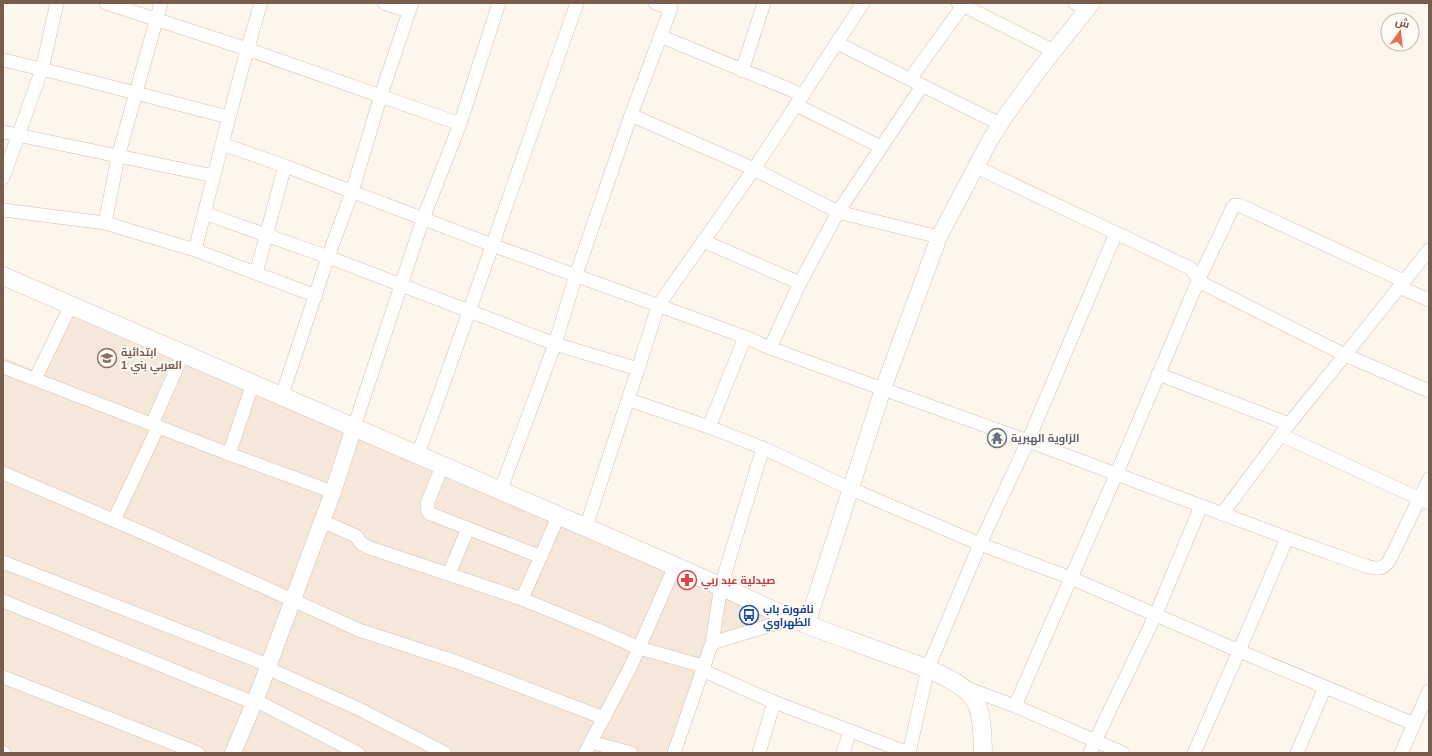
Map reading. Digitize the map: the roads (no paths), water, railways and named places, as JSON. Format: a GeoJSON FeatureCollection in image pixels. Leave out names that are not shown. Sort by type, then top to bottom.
{"type":"FeatureCollection","features":[{"type":"Feature","properties":{"kind":"main road"},"geometry":{"type":"LineString","coordinates":[[3,276],[501,489],[799,622],[928,668],[961,686],[973,696],[977,703],[982,728],[983,753]]}},
{"type":"Feature","properties":{"kind":"street"},"geometry":{"type":"LineString","coordinates":[[3,178],[42,68],[57,3]]}},
{"type":"Feature","properties":{"kind":"street"},"geometry":{"type":"LineString","coordinates":[[106,3],[247,48],[460,124]]}},
{"type":"Feature","properties":{"kind":"street"},"geometry":{"type":"LineString","coordinates":[[105,223],[118,157],[161,3]]}},
{"type":"Feature","properties":{"kind":"street"},"geometry":{"type":"LineString","coordinates":[[195,250],[228,117],[261,3]]}},
{"type":"Feature","properties":{"kind":"street"},"geometry":{"type":"LineString","coordinates":[[282,395],[328,257],[352,192],[381,96],[411,7],[384,3]]}},
{"type":"Feature","properties":{"kind":"street"},"geometry":{"type":"LineString","coordinates":[[233,753],[268,666],[333,492],[401,284],[460,124],[499,3]]}},
{"type":"Feature","properties":{"kind":"street"},"geometry":{"type":"LineString","coordinates":[[418,454],[470,311],[577,3]]}},
{"type":"Feature","properties":{"kind":"street"},"geometry":{"type":"LineString","coordinates":[[501,489],[555,344],[576,275],[631,115],[672,6],[655,3]]}},
{"type":"Feature","properties":{"kind":"street"},"geometry":{"type":"LineString","coordinates":[[742,70],[764,3]]}},
{"type":"Feature","properties":{"kind":"street"},"geometry":{"type":"LineString","coordinates":[[586,528],[629,400],[658,306],[754,169],[863,3]]}},
{"type":"Feature","properties":{"kind":"street"},"geometry":{"type":"LineString","coordinates":[[910,79],[962,4],[1054,51]]}},
{"type":"Feature","properties":{"kind":"street"},"geometry":{"type":"LineString","coordinates":[[712,643],[799,622],[851,488],[883,389],[938,237],[1000,124],[1054,51],[1084,5]]}},
{"type":"Feature","properties":{"kind":"street"},"geometry":{"type":"LineString","coordinates":[[660,36],[742,70],[799,100],[881,147]]}},
{"type":"Feature","properties":{"kind":"street"},"geometry":{"type":"LineString","coordinates":[[837,43],[1000,124]]}},
{"type":"Feature","properties":{"kind":"street"},"geometry":{"type":"LineString","coordinates":[[3,60],[42,68],[135,94],[228,117]]}},
{"type":"Feature","properties":{"kind":"street"},"geometry":{"type":"LineString","coordinates":[[770,348],[800,283],[838,212],[922,86]]}},
{"type":"Feature","properties":{"kind":"street"},"geometry":{"type":"LineString","coordinates":[[631,115],[754,169],[838,212],[938,237]]}},
{"type":"Feature","properties":{"kind":"street"},"geometry":{"type":"LineString","coordinates":[[3,132],[214,176]]}},
{"type":"Feature","properties":{"kind":"street"},"geometry":{"type":"LineString","coordinates":[[222,144],[285,166],[492,245],[745,337],[770,348],[1028,441],[1366,566],[1380,568],[1386,565],[1424,501],[1429,479]]}},
{"type":"Feature","properties":{"kind":"street"},"geometry":{"type":"LineString","coordinates":[[256,273],[285,166]]}},
{"type":"Feature","properties":{"kind":"street"},"geometry":{"type":"LineString","coordinates":[[976,167],[1190,268],[1198,281],[1345,355],[1429,391]]}},
{"type":"Feature","properties":{"kind":"street"},"geometry":{"type":"LineString","coordinates":[[1015,706],[1198,281],[1232,207],[1239,205],[1401,284],[1429,300]]}},
{"type":"Feature","properties":{"kind":"street"},"geometry":{"type":"LineString","coordinates":[[3,210],[105,223],[195,250],[316,296]]}},
{"type":"Feature","properties":{"kind":"street"},"geometry":{"type":"LineString","coordinates":[[204,213],[401,284],[555,344],[638,369]]}},
{"type":"Feature","properties":{"kind":"street"},"geometry":{"type":"LineString","coordinates":[[322,521],[356,536],[361,543],[367,547],[522,599],[639,648],[703,668],[774,702],[909,753],[928,668],[980,544],[1028,441],[1116,233]]}},
{"type":"Feature","properties":{"kind":"street"},"geometry":{"type":"LineString","coordinates":[[703,241],[800,283]]}},
{"type":"Feature","properties":{"kind":"street"},"geometry":{"type":"LineString","coordinates":[[1222,514],[1280,435],[1429,250]]}},
{"type":"Feature","properties":{"kind":"street"},"geometry":{"type":"LineString","coordinates":[[35,379],[71,306]]}},
{"type":"Feature","properties":{"kind":"street"},"geometry":{"type":"LineString","coordinates":[[709,427],[745,337]]}},
{"type":"Feature","properties":{"kind":"street"},"geometry":{"type":"LineString","coordinates":[[114,520],[155,425],[183,354]]}},
{"type":"Feature","properties":{"kind":"street"},"geometry":{"type":"LineString","coordinates":[[3,367],[229,454],[333,492]]}},
{"type":"Feature","properties":{"kind":"street"},"geometry":{"type":"LineString","coordinates":[[1158,374],[1289,424]]}},
{"type":"Feature","properties":{"kind":"street"},"geometry":{"type":"LineString","coordinates":[[229,454],[253,383]]}},
{"type":"Feature","properties":{"kind":"street"},"geometry":{"type":"LineString","coordinates":[[629,400],[709,427],[763,448],[980,544],[1071,578],[1414,724]]}},
{"type":"Feature","properties":{"kind":"street"},"geometry":{"type":"LineString","coordinates":[[1280,435],[1424,501]]}},
{"type":"Feature","properties":{"kind":"street"},"geometry":{"type":"LineString","coordinates":[[674,753],[712,643],[721,586],[763,448]]}},
{"type":"Feature","properties":{"kind":"street"},"geometry":{"type":"LineString","coordinates":[[443,464],[426,504],[426,509],[431,514],[541,556]]}},
{"type":"Feature","properties":{"kind":"street"},"geometry":{"type":"LineString","coordinates":[[3,473],[114,520],[359,630],[457,662],[604,718]]}},
{"type":"Feature","properties":{"kind":"street"},"geometry":{"type":"LineString","coordinates":[[1092,747],[1156,614],[1201,506]]}},
{"type":"Feature","properties":{"kind":"street"},"geometry":{"type":"LineString","coordinates":[[522,599],[559,515]]}},
{"type":"Feature","properties":{"kind":"street"},"geometry":{"type":"LineString","coordinates":[[449,574],[468,528]]}},
{"type":"Feature","properties":{"kind":"street"},"geometry":{"type":"LineString","coordinates":[[1194,753],[1240,651],[1287,538]]}},
{"type":"Feature","properties":{"kind":"street"},"geometry":{"type":"LineString","coordinates":[[3,562],[268,666],[360,709],[445,753]]}},
{"type":"Feature","properties":{"kind":"street"},"geometry":{"type":"LineString","coordinates":[[631,753],[588,748],[639,648],[675,566]]}},
{"type":"Feature","properties":{"kind":"street"},"geometry":{"type":"LineString","coordinates":[[3,601],[254,702],[358,753]]}},
{"type":"Feature","properties":{"kind":"street"},"geometry":{"type":"LineString","coordinates":[[3,677],[198,753]]}},
{"type":"Feature","properties":{"kind":"street"},"geometry":{"type":"LineString","coordinates":[[961,686],[1015,706],[1092,747],[1123,753]]}},
{"type":"Feature","properties":{"kind":"street"},"geometry":{"type":"LineString","coordinates":[[1297,753],[1325,687]]}},
{"type":"Feature","properties":{"kind":"street"},"geometry":{"type":"LineString","coordinates":[[1401,753],[1429,691]]}},
{"type":"Feature","properties":{"kind":"street"},"geometry":{"type":"LineString","coordinates":[[759,753],[774,702]]}},
{"type":"Feature","properties":{"kind":"street"},"geometry":{"type":"LineString","coordinates":[[843,753],[850,731]]}},
{"type":"Feature","properties":{"kind":"place","name":"ابتدائية العربي بني 1"},"geometry":{"type":"Point","coordinates":[107,358]}},
{"type":"Feature","properties":{"kind":"place","name":"الزاوية الهبرية"},"geometry":{"type":"Point","coordinates":[997,438]}},
{"type":"Feature","properties":{"kind":"place","name":"صيدلية عبد ربي"},"geometry":{"type":"Point","coordinates":[687,580]}},
{"type":"Feature","properties":{"kind":"place","name":"نافورة باب الظهراوي"},"geometry":{"type":"Point","coordinates":[749,615]}}]}
